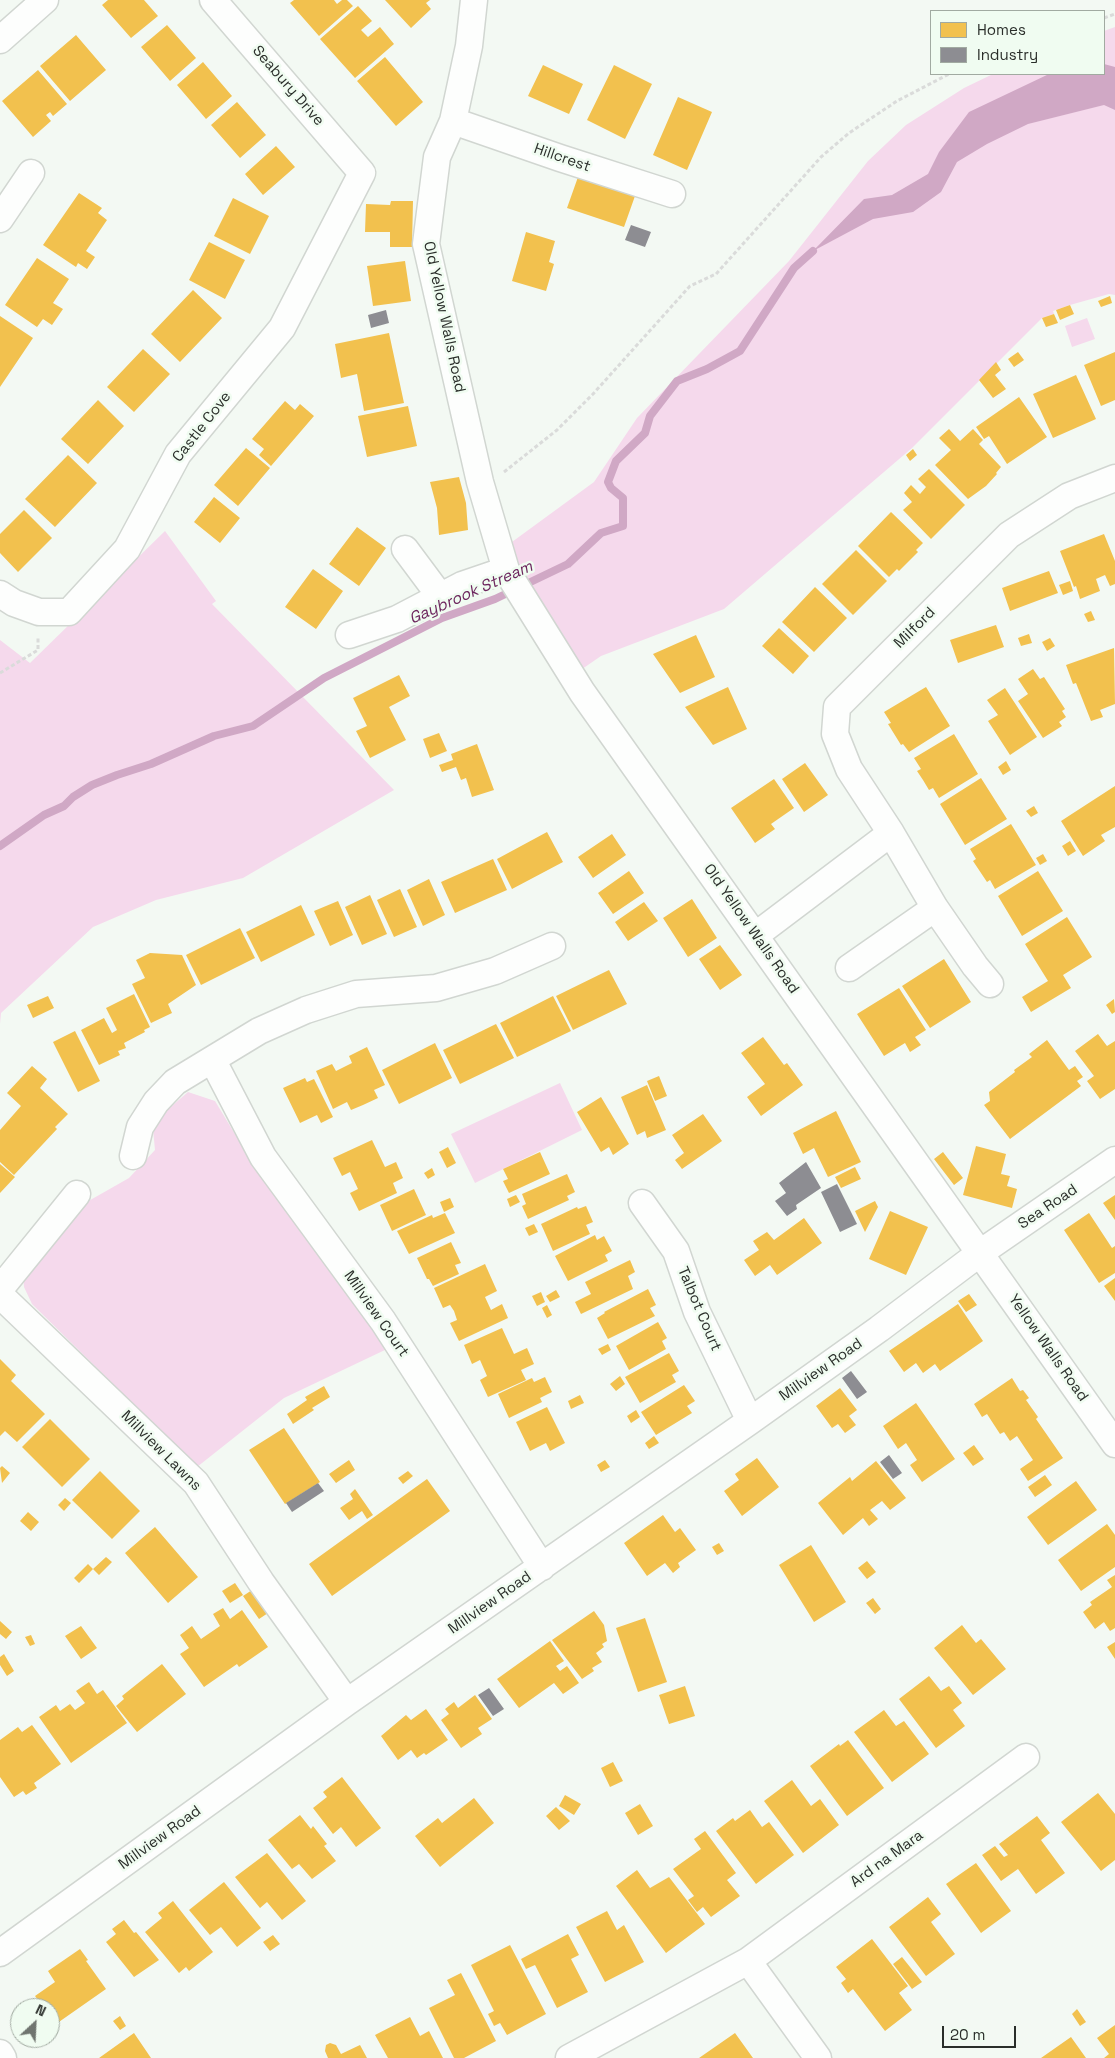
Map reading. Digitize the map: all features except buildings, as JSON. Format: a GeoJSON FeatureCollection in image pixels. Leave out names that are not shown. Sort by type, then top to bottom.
{"type":"FeatureCollection","features":[{"type":"Feature","properties":{"kind":"street"},"geometry":{"type":"LineString","coordinates":[[0,40],[45,0]]}},
{"type":"Feature","properties":{"kind":"street","name":"Seabury Drive"},"geometry":{"type":"LineString","coordinates":[[213,0],[362,173]]}},
{"type":"Feature","properties":{"kind":"street","name":"Old Yellow Walls Road"},"geometry":{"type":"LineString","coordinates":[[474,0],[469,46],[453,121],[437,157],[426,244],[480,482],[508,572],[582,692],[980,1253]]}},
{"type":"Feature","properties":{"kind":"street","name":"Hillcrest"},"geometry":{"type":"LineString","coordinates":[[453,121],[672,194]]}},
{"type":"Feature","properties":{"kind":"street"},"geometry":{"type":"LineString","coordinates":[[0,219],[31,173]]}},
{"type":"Feature","properties":{"kind":"street","name":"Castle Cove"},"geometry":{"type":"LineString","coordinates":[[0,594],[14,603],[39,612],[69,612],[127,548],[178,454],[282,328],[362,173]]}},
{"type":"Feature","properties":{"kind":"street","name":"Milford"},"geometry":{"type":"LineString","coordinates":[[990,984],[975,966],[935,908],[891,833],[848,769],[835,734],[837,706],[1009,535],[1069,496],[1115,478]]}},
{"type":"Feature","properties":{"kind":"street"},"geometry":{"type":"LineString","coordinates":[[405,548],[440,596]]}},
{"type":"Feature","properties":{"kind":"street"},"geometry":{"type":"LineString","coordinates":[[349,636],[397,619],[462,585],[508,572]]}},
{"type":"Feature","properties":{"kind":"street"},"geometry":{"type":"LineString","coordinates":[[756,935],[891,833]]}},
{"type":"Feature","properties":{"kind":"street"},"geometry":{"type":"LineString","coordinates":[[849,968],[935,908]]}},
{"type":"Feature","properties":{"kind":"street"},"geometry":{"type":"LineString","coordinates":[[133,1156],[140,1127],[156,1102],[176,1082],[260,1031],[306,1010],[356,994],[436,988],[495,971],[552,946]]}},
{"type":"Feature","properties":{"kind":"street","name":"Millview Court"},"geometry":{"type":"LineString","coordinates":[[213,1061],[263,1157],[383,1321],[542,1567]]}},
{"type":"Feature","properties":{"kind":"street","name":"Sea Road"},"geometry":{"type":"LineString","coordinates":[[980,1253],[1115,1160]]}},
{"type":"Feature","properties":{"kind":"street"},"geometry":{"type":"LineString","coordinates":[[0,1289],[77,1194]]}},
{"type":"Feature","properties":{"kind":"street","name":"Talbot Court"},"geometry":{"type":"LineString","coordinates":[[642,1203],[676,1251],[697,1312],[750,1421]]}},
{"type":"Feature","properties":{"kind":"street","name":"Millview Road"},"geometry":{"type":"LineString","coordinates":[[0,1953],[347,1702],[879,1329],[980,1253]]}},
{"type":"Feature","properties":{"kind":"street","name":"Yellow Walls Road"},"geometry":{"type":"LineString","coordinates":[[980,1253],[1115,1444]]}},
{"type":"Feature","properties":{"kind":"street","name":"Millview Lawns"},"geometry":{"type":"LineString","coordinates":[[0,1295],[196,1483],[261,1582],[347,1702]]}},
{"type":"Feature","properties":{"kind":"street","name":"Ard na Mara"},"geometry":{"type":"LineString","coordinates":[[569,2058],[748,1961],[1026,1757]]}},
{"type":"Feature","properties":{"kind":"street"},"geometry":{"type":"LineString","coordinates":[[748,1961],[818,2058]]}},
{"type":"Feature","properties":{"kind":"street"},"geometry":{"type":"LineString","coordinates":[[0,2054],[3,2058]]}},
{"type":"Feature","properties":{"kind":"path"},"geometry":{"type":"LineString","coordinates":[[480,482],[497,477],[557,430],[593,394],[690,286],[716,274],[821,157],[849,133],[897,101],[946,75]]}},
{"type":"Feature","properties":{"kind":"path"},"geometry":{"type":"LineString","coordinates":[[0,673],[38,650],[39,612]]}},
{"type":"Feature","properties":{"kind":"shaded area"},"geometry":{"type":"Polygon","coordinates":[[[1115,27],[1115,295],[1109,294],[1070,305],[1053,311],[1054,314],[1042,318],[912,448],[724,609],[601,656],[572,676],[501,550],[594,482],[637,418],[789,261],[868,161],[906,125],[964,88],[991,75],[1105,75],[1105,31],[1115,27]]]}},
{"type":"Feature","properties":{"kind":"shaded area"},"geometry":{"type":"Polygon","coordinates":[[[1105,64],[1115,67],[1115,110],[1104,105],[1028,124],[987,144],[957,162],[941,192],[913,212],[873,219],[813,251],[864,199],[892,195],[928,174],[939,152],[969,112],[1047,75],[1105,75],[1105,64]]]}},
{"type":"Feature","properties":{"kind":"shaded area"},"geometry":{"type":"Polygon","coordinates":[[[1087,318],[1095,339],[1072,347],[1065,326],[1087,318]]]}},
{"type":"Feature","properties":{"kind":"shaded area"},"geometry":{"type":"Polygon","coordinates":[[[165,531],[216,601],[212,604],[394,790],[243,878],[156,900],[93,927],[1,1013],[0,1024],[0,640],[30,663],[165,531]]]}},
{"type":"Feature","properties":{"kind":"shaded area"},"geometry":{"type":"Polygon","coordinates":[[[560,1083],[582,1130],[475,1183],[451,1134],[560,1083]]]}},
{"type":"Feature","properties":{"kind":"shaded area"},"geometry":{"type":"Polygon","coordinates":[[[188,1092],[215,1101],[253,1164],[387,1349],[284,1398],[197,1467],[32,1304],[24,1287],[23,1274],[78,1207],[129,1178],[155,1150],[153,1129],[158,1118],[188,1092]]]}},
{"type":"Feature","properties":{"kind":"waterway","name":"Gaybrook Stream"},"geometry":{"type":"LineString","coordinates":[[0,846],[44,815],[64,806],[73,797],[92,785],[151,764],[214,736],[253,726],[324,678],[442,618],[495,599],[568,564],[601,533],[623,526],[623,498],[611,488],[608,482],[616,461],[645,433],[650,416],[677,381],[707,369],[740,351],[794,268],[813,251]]}}]}
